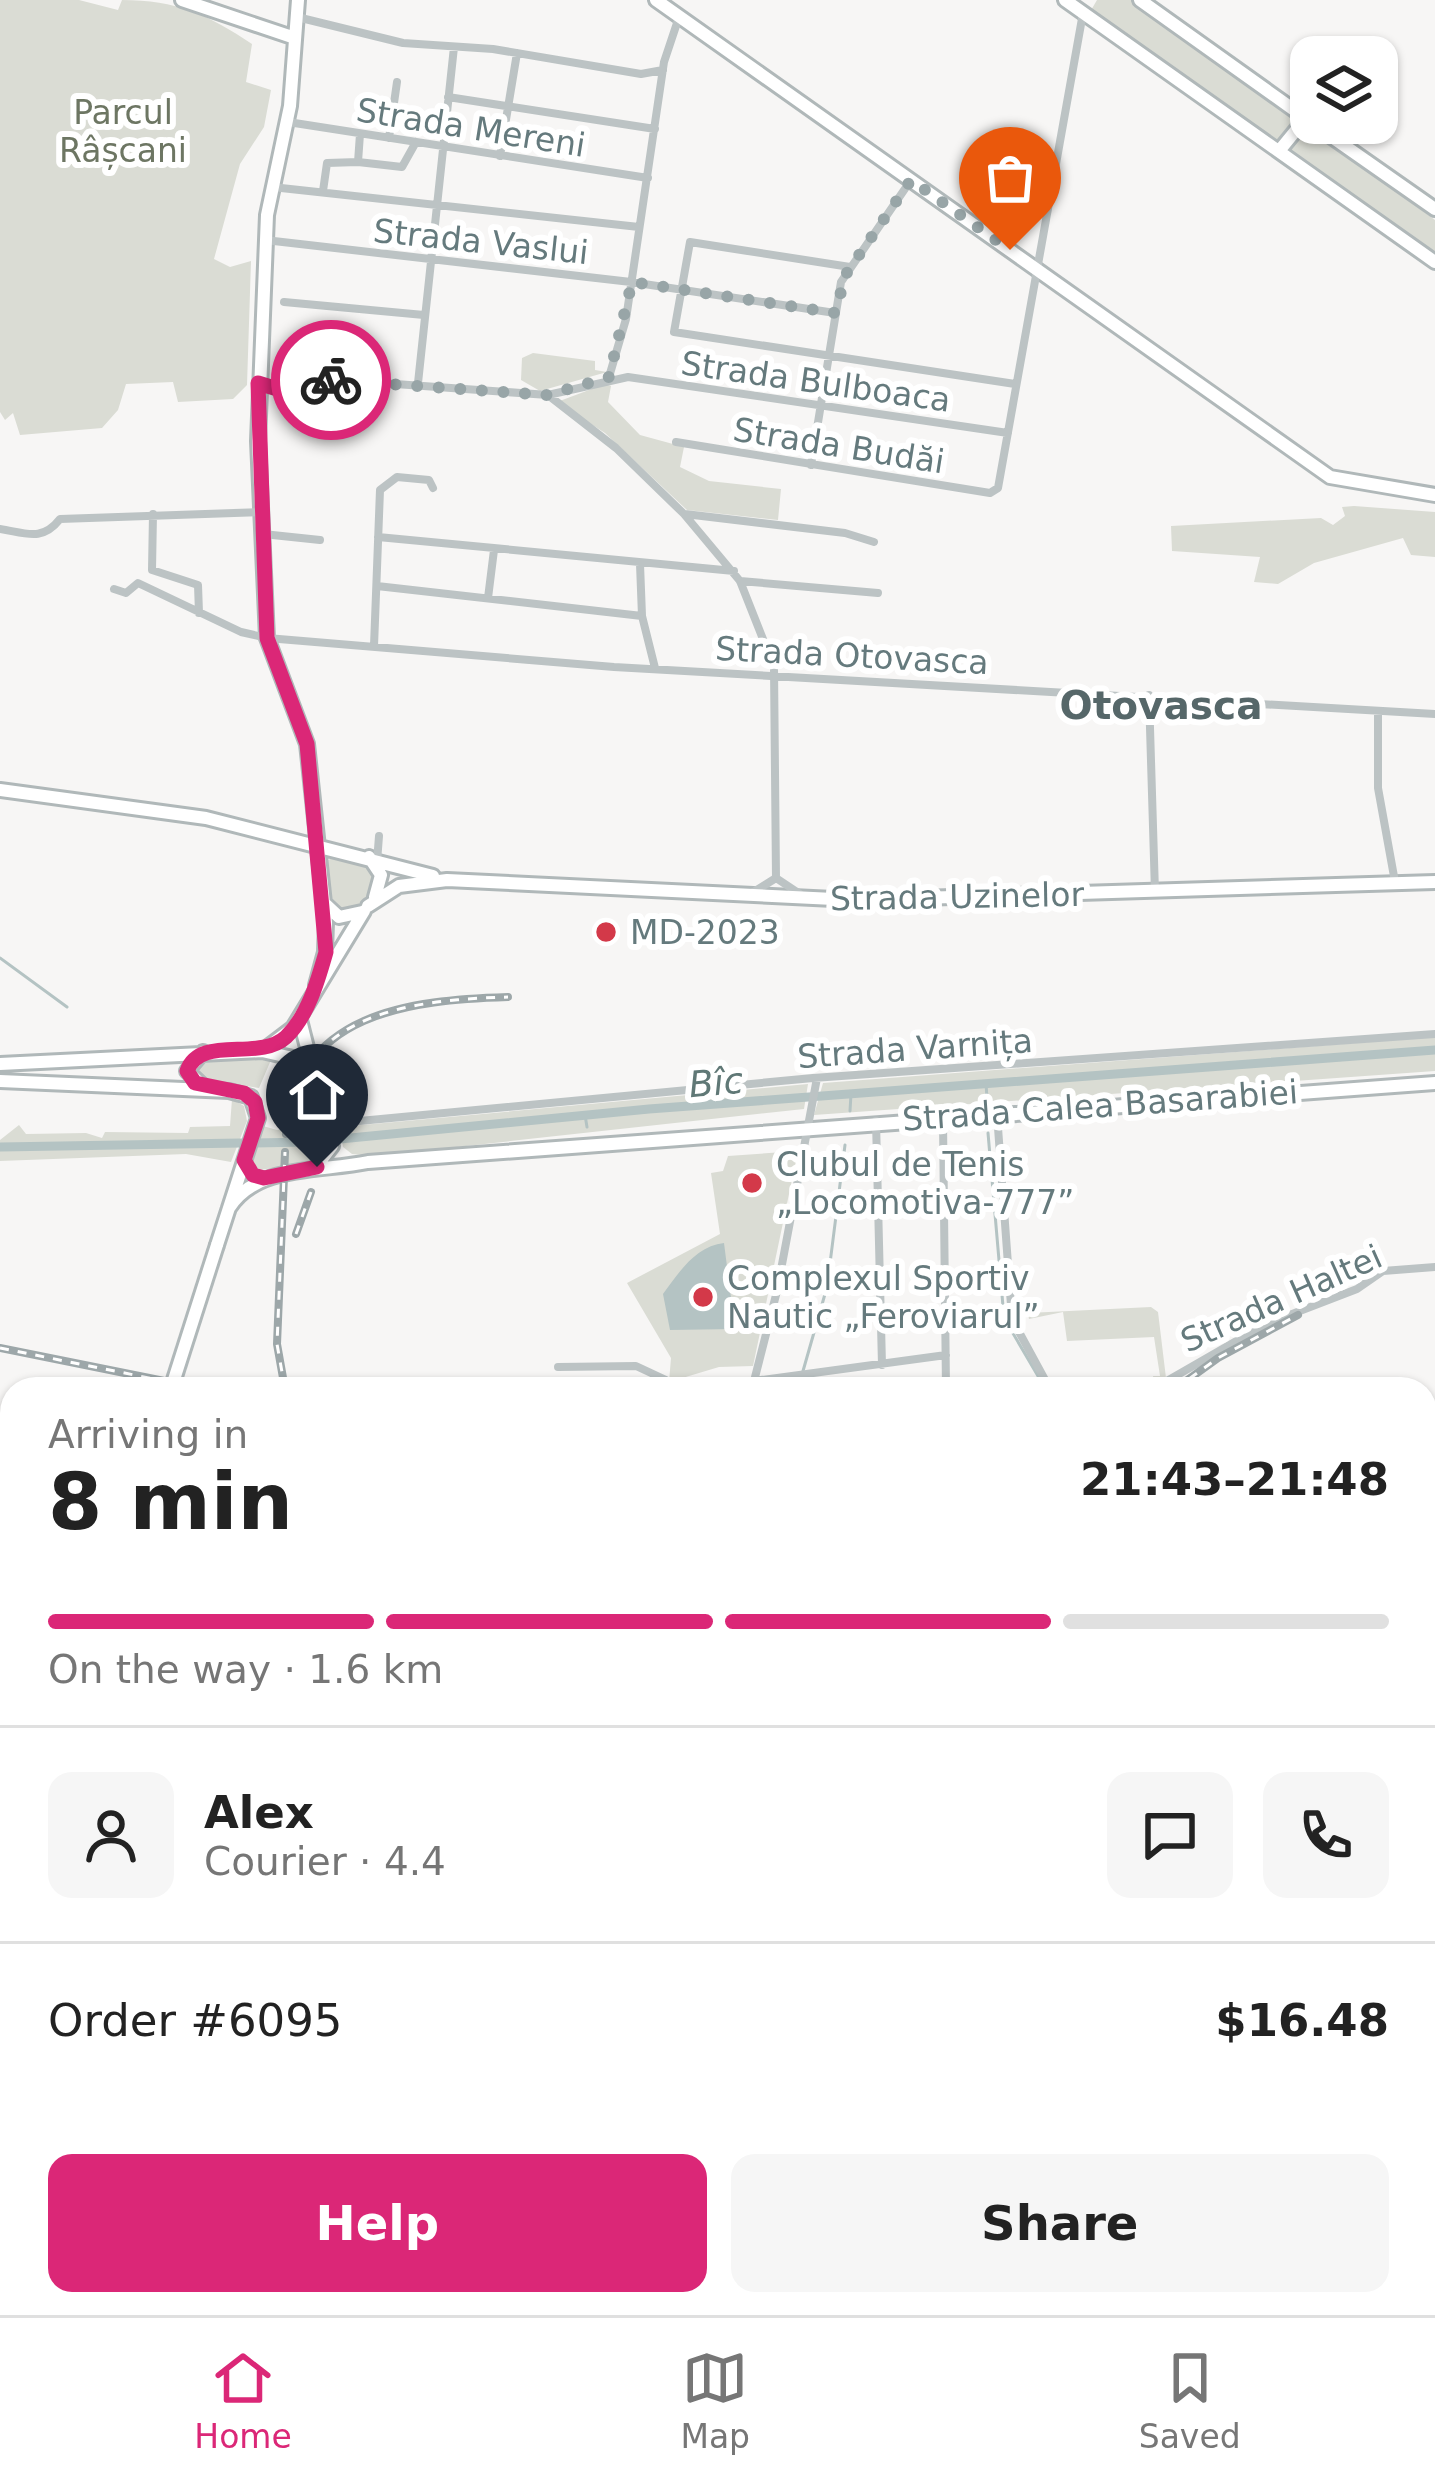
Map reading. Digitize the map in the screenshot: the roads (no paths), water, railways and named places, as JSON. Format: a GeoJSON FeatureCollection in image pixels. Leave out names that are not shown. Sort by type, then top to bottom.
{"type":"FeatureCollection","features":[{"type":"Feature","properties":{"kind":"main road"},"geometry":{"type":"LineString","coordinates":[[182,0],[295,38]]}},
{"type":"Feature","properties":{"kind":"main road"},"geometry":{"type":"LineString","coordinates":[[291,701],[267,638],[258,383],[265,240],[287,122],[298,0]]}},
{"type":"Feature","properties":{"kind":"main road"},"geometry":{"type":"LineString","coordinates":[[656,0],[678,10],[1330,476],[1435,495]]}},
{"type":"Feature","properties":{"kind":"main road"},"geometry":{"type":"LineString","coordinates":[[1065,0],[1435,262]]}},
{"type":"Feature","properties":{"kind":"main road"},"geometry":{"type":"LineString","coordinates":[[1083,13],[1094,0]]}},
{"type":"Feature","properties":{"kind":"main road"},"geometry":{"type":"LineString","coordinates":[[1140,0],[1290,107]]}},
{"type":"Feature","properties":{"kind":"main road"},"geometry":{"type":"LineString","coordinates":[[1279,152],[1290,141]]}},
{"type":"Feature","properties":{"kind":"main road"},"geometry":{"type":"LineString","coordinates":[[1343,144],[1435,209]]}},
{"type":"Feature","properties":{"kind":"main road"},"geometry":{"type":"LineString","coordinates":[[284,640],[275,643],[273,653],[307,744],[313,842],[327,941],[316,985]]}},
{"type":"Feature","properties":{"kind":"main road","name":"Strada Uzinelor"},"geometry":{"type":"LineString","coordinates":[[0,790],[206,818],[447,880]]}},
{"type":"Feature","properties":{"kind":"main road"},"geometry":{"type":"LineString","coordinates":[[313,814],[295,838],[315,861]]}},
{"type":"Feature","properties":{"kind":"main road"},"geometry":{"type":"LineString","coordinates":[[313,814],[319,836],[342,850]]}},
{"type":"Feature","properties":{"kind":"main road"},"geometry":{"type":"LineString","coordinates":[[318,877],[325,857],[342,850]]}},
{"type":"Feature","properties":{"kind":"main road"},"geometry":{"type":"LineString","coordinates":[[262,1051],[286,1037],[300,1018],[366,908],[381,875],[372,858]]}},
{"type":"Feature","properties":{"kind":"main road","name":"Strada Uzinelor"},"geometry":{"type":"LineString","coordinates":[[366,908],[399,886],[447,880],[808,898],[1155,894],[1435,882]]}},
{"type":"Feature","properties":{"kind":"main road"},"geometry":{"type":"LineString","coordinates":[[321,895],[335,916],[352,918],[366,908]]}},
{"type":"Feature","properties":{"kind":"main road"},"geometry":{"type":"LineString","coordinates":[[300,1018],[330,1136],[344,1157],[368,1162]]}},
{"type":"Feature","properties":{"kind":"main road"},"geometry":{"type":"LineString","coordinates":[[0,1064],[262,1051],[293,1058],[315,1081]]}},
{"type":"Feature","properties":{"kind":"main road"},"geometry":{"type":"LineString","coordinates":[[205,1052],[191,1060],[188,1075],[214,1091]]}},
{"type":"Feature","properties":{"kind":"main road"},"geometry":{"type":"LineString","coordinates":[[41,1061],[47,1071],[44,1083]]}},
{"type":"Feature","properties":{"kind":"main road"},"geometry":{"type":"LineString","coordinates":[[0,1081],[214,1091],[251,1097],[257,1122],[175,1377]]}},
{"type":"Feature","properties":{"kind":"main road","name":"Strada Calea Basarabiei"},"geometry":{"type":"LineString","coordinates":[[264,1178],[368,1162],[807,1126],[1435,1082]]}},
{"type":"Feature","properties":{"kind":"main road"},"geometry":{"type":"LineString","coordinates":[[309,1171],[330,1136]]}},
{"type":"Feature","properties":{"kind":"main road"},"geometry":{"type":"LineString","coordinates":[[244,1160],[250,1172],[264,1178]]}},
{"type":"Feature","properties":{"kind":"main road"},"geometry":{"type":"LineString","coordinates":[[229,1208],[248,1186],[264,1178]]}},
{"type":"Feature","properties":{"kind":"street"},"geometry":{"type":"LineString","coordinates":[[609,377],[632,282],[663,70],[678,10]]}},
{"type":"Feature","properties":{"kind":"street"},"geometry":{"type":"LineString","coordinates":[[1008,433],[1083,13]]}},
{"type":"Feature","properties":{"kind":"street"},"geometry":{"type":"LineString","coordinates":[[296,17],[399,43],[517,53],[641,74],[663,70]]}},
{"type":"Feature","properties":{"kind":"street"},"geometry":{"type":"LineString","coordinates":[[418,383],[454,46]]}},
{"type":"Feature","properties":{"kind":"street"},"geometry":{"type":"LineString","coordinates":[[500,156],[517,53]]}},
{"type":"Feature","properties":{"kind":"street"},"geometry":{"type":"LineString","coordinates":[[389,138],[397,82]]}},
{"type":"Feature","properties":{"kind":"street"},"geometry":{"type":"LineString","coordinates":[[448,97],[655,129]]}},
{"type":"Feature","properties":{"kind":"street","name":"Strada Mereni"},"geometry":{"type":"LineString","coordinates":[[287,122],[648,178]]}},
{"type":"Feature","properties":{"kind":"street"},"geometry":{"type":"LineString","coordinates":[[358,162],[360,134]]}},
{"type":"Feature","properties":{"kind":"street"},"geometry":{"type":"LineString","coordinates":[[323,192],[327,163],[402,166],[416,142]]}},
{"type":"Feature","properties":{"kind":"street"},"geometry":{"type":"LineString","coordinates":[[811,465],[835,313],[850,267],[911,180]]}},
{"type":"Feature","properties":{"kind":"street"},"geometry":{"type":"LineString","coordinates":[[272,187],[639,227]]}},
{"type":"Feature","properties":{"kind":"street","name":"Strada Vaslui"},"geometry":{"type":"LineString","coordinates":[[265,240],[632,282],[835,313]]}},
{"type":"Feature","properties":{"kind":"street"},"geometry":{"type":"LineString","coordinates":[[850,267],[690,242],[674,332],[1015,384]]}},
{"type":"Feature","properties":{"kind":"street"},"geometry":{"type":"LineString","coordinates":[[284,302],[424,315]]}},
{"type":"Feature","properties":{"kind":"street","name":"Strada Bulboaca"},"geometry":{"type":"LineString","coordinates":[[548,395],[609,377],[1008,433]]}},
{"type":"Feature","properties":{"kind":"street"},"geometry":{"type":"LineString","coordinates":[[258,383],[278,391],[340,380],[548,395],[554,405],[616,448],[684,514],[738,576],[774,675],[776,878]]}},
{"type":"Feature","properties":{"kind":"street","name":"Strada Budăi"},"geometry":{"type":"LineString","coordinates":[[676,442],[994,492],[1008,433]]}},
{"type":"Feature","properties":{"kind":"street"},"geometry":{"type":"LineString","coordinates":[[374,646],[380,490],[402,476],[429,480],[433,488]]}},
{"type":"Feature","properties":{"kind":"street"},"geometry":{"type":"LineString","coordinates":[[0,529],[35,536],[45,535],[60,519],[261,512]]}},
{"type":"Feature","properties":{"kind":"street"},"geometry":{"type":"LineString","coordinates":[[153,514],[152,570],[198,585],[199,613]]}},
{"type":"Feature","properties":{"kind":"street"},"geometry":{"type":"LineString","coordinates":[[684,514],[845,533],[874,542]]}},
{"type":"Feature","properties":{"kind":"street"},"geometry":{"type":"LineString","coordinates":[[262,535],[320,540]]}},
{"type":"Feature","properties":{"kind":"street"},"geometry":{"type":"LineString","coordinates":[[378,537],[878,592]]}},
{"type":"Feature","properties":{"kind":"street"},"geometry":{"type":"LineString","coordinates":[[488,598],[494,550]]}},
{"type":"Feature","properties":{"kind":"street"},"geometry":{"type":"LineString","coordinates":[[640,564],[642,616],[655,668]]}},
{"type":"Feature","properties":{"kind":"street","name":"Strada Otovasca"},"geometry":{"type":"LineString","coordinates":[[114,589],[126,593],[140,583],[199,613],[284,640],[655,668],[1435,714]]}},
{"type":"Feature","properties":{"kind":"street"},"geometry":{"type":"LineString","coordinates":[[377,586],[642,616]]}},
{"type":"Feature","properties":{"kind":"street"},"geometry":{"type":"LineString","coordinates":[[1149,695],[1155,894]]}},
{"type":"Feature","properties":{"kind":"street"},"geometry":{"type":"LineString","coordinates":[[1378,711],[1378,788],[1396,884]]}},
{"type":"Feature","properties":{"kind":"street"},"geometry":{"type":"LineString","coordinates":[[372,858],[379,836]]}},
{"type":"Feature","properties":{"kind":"street"},"geometry":{"type":"LineString","coordinates":[[749,895],[776,878]]}},
{"type":"Feature","properties":{"kind":"street"},"geometry":{"type":"LineString","coordinates":[[776,878],[808,898]]}},
{"type":"Feature","properties":{"kind":"street","name":"Strada Varnița"},"geometry":{"type":"LineString","coordinates":[[330,1136],[816,1080],[1435,1034]]}},
{"type":"Feature","properties":{"kind":"street"},"geometry":{"type":"LineString","coordinates":[[755,1377],[777,1291],[816,1080]]}},
{"type":"Feature","properties":{"kind":"street"},"geometry":{"type":"LineString","coordinates":[[997,1112],[1013,1326],[1043,1377]]}},
{"type":"Feature","properties":{"kind":"street"},"geometry":{"type":"LineString","coordinates":[[943,1116],[946,1377]]}},
{"type":"Feature","properties":{"kind":"street"},"geometry":{"type":"LineString","coordinates":[[876,1121],[882,1365]]}},
{"type":"Feature","properties":{"kind":"street","name":"Strada Haltei"},"geometry":{"type":"LineString","coordinates":[[1169,1377],[1266,1324],[1357,1289],[1383,1271],[1435,1267]]}},
{"type":"Feature","properties":{"kind":"street"},"geometry":{"type":"LineString","coordinates":[[805,1377],[946,1355]]}},
{"type":"Feature","properties":{"kind":"street"},"geometry":{"type":"LineString","coordinates":[[558,1367],[636,1366],[654,1377]]}},
{"type":"Feature","properties":{"kind":"waterway"},"geometry":{"type":"LineString","coordinates":[[0,958],[67,1007]]}},
{"type":"Feature","properties":{"kind":"waterway","name":"Bîc"},"geometry":{"type":"LineString","coordinates":[[0,1147],[309,1142],[649,1109],[1435,1050]]}},
{"type":"Feature","properties":{"kind":"waterway"},"geometry":{"type":"LineString","coordinates":[[986,1083],[987,1099]]}},
{"type":"Feature","properties":{"kind":"waterway"},"geometry":{"type":"LineString","coordinates":[[850,1111],[851,1094]]}},
{"type":"Feature","properties":{"kind":"waterway"},"geometry":{"type":"LineString","coordinates":[[585,1115],[587,1127]]}},
{"type":"Feature","properties":{"kind":"waterway"},"geometry":{"type":"LineString","coordinates":[[988,1133],[1004,1318],[1039,1377]]}},
{"type":"Feature","properties":{"kind":"waterway"},"geometry":{"type":"LineString","coordinates":[[803,1371],[827,1287],[845,1145]]}},
{"type":"Feature","properties":{"kind":"railway"},"geometry":{"type":"LineString","coordinates":[[286,1134],[294,1093],[311,1062],[335,1038],[398,1009],[508,997]]}},
{"type":"Feature","properties":{"kind":"railway"},"geometry":{"type":"LineString","coordinates":[[283,1377],[277,1344],[285,1152]]}},
{"type":"Feature","properties":{"kind":"railway"},"geometry":{"type":"LineString","coordinates":[[296,1234],[311,1192]]}},
{"type":"Feature","properties":{"kind":"railway"},"geometry":{"type":"LineString","coordinates":[[1192,1377],[1298,1315]]}},
{"type":"Feature","properties":{"kind":"railway"},"geometry":{"type":"LineString","coordinates":[[0,1348],[144,1377]]}},
{"type":"Feature","properties":{"kind":"place","name":"MD-2023"},"geometry":{"type":"Point","coordinates":[606,932]}},
{"type":"Feature","properties":{"kind":"place","name":"Clubul de Tenis „Locomotiva-777”"},"geometry":{"type":"Point","coordinates":[752,1183]}},
{"type":"Feature","properties":{"kind":"place","name":"Complexul Sportiv Nautic „Feroviarul”"},"geometry":{"type":"Point","coordinates":[703,1297]}},
{"type":"Feature","properties":{"kind":"district","name":"Otovasca"},"geometry":{"type":"Point","coordinates":[1161,705]}},
{"type":"Feature","properties":{"kind":"park label","name":"Parcul Râșcani"},"geometry":{"type":"Point","coordinates":[123,131]}}]}
